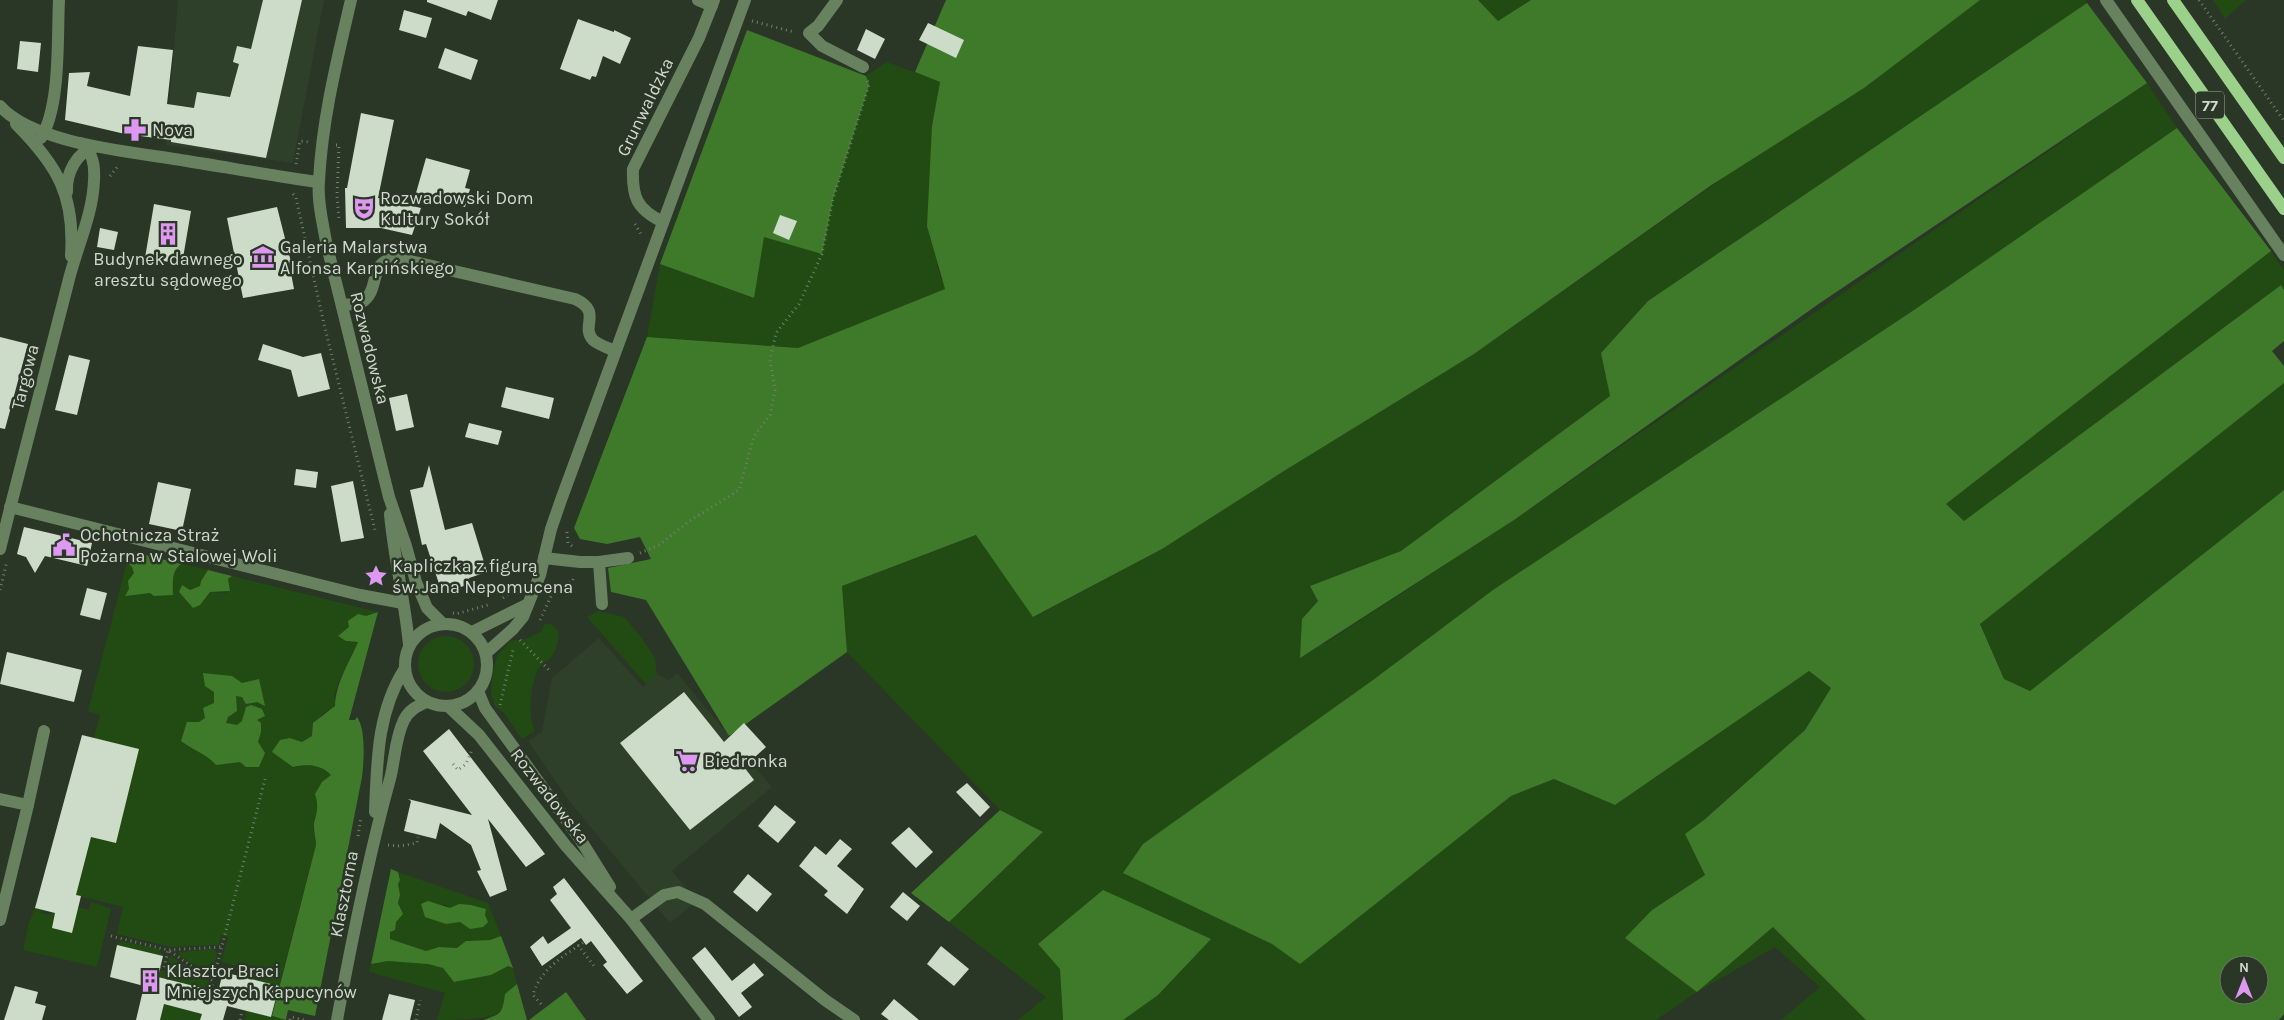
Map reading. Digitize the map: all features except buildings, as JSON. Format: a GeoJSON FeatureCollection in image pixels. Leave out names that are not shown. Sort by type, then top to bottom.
{"type":"FeatureCollection","features":[{"type":"Feature","properties":{"kind":"main road","name":"77"},"geometry":{"type":"LineString","coordinates":[[2137,0],[2284,209]]}},
{"type":"Feature","properties":{"kind":"main road","name":"77"},"geometry":{"type":"LineString","coordinates":[[2173,0],[2284,158]]}},
{"type":"Feature","properties":{"kind":"street"},"geometry":{"type":"LineString","coordinates":[[35,144],[44,132],[54,101],[59,0]]}},
{"type":"Feature","properties":{"kind":"street","name":"Rozwadowska"},"geometry":{"type":"LineString","coordinates":[[351,0],[328,99],[318,182],[326,242],[389,497],[426,608],[442,623]]}},
{"type":"Feature","properties":{"kind":"street"},"geometry":{"type":"LineString","coordinates":[[698,0],[713,3]]}},
{"type":"Feature","properties":{"kind":"street"},"geometry":{"type":"LineString","coordinates":[[486,653],[513,629],[523,617],[540,575],[561,500],[744,0]]}},
{"type":"Feature","properties":{"kind":"street"},"geometry":{"type":"LineString","coordinates":[[837,0],[822,21],[809,33],[822,46],[863,67]]}},
{"type":"Feature","properties":{"kind":"street"},"geometry":{"type":"LineString","coordinates":[[2106,0],[2284,255]]}},
{"type":"Feature","properties":{"kind":"street","name":"Grunwaldzka"},"geometry":{"type":"LineString","coordinates":[[663,222],[650,216],[637,202],[632,189],[633,169],[699,38],[713,3]]}},
{"type":"Feature","properties":{"kind":"street","name":"Targowa"},"geometry":{"type":"LineString","coordinates":[[0,106],[35,144],[62,183],[68,200],[72,236],[70,271]]}},
{"type":"Feature","properties":{"kind":"street"},"geometry":{"type":"LineString","coordinates":[[9,116],[44,132],[89,146],[318,182]]}},
{"type":"Feature","properties":{"kind":"street"},"geometry":{"type":"LineString","coordinates":[[68,200],[67,188],[70,172],[78,158],[89,146]]}},
{"type":"Feature","properties":{"kind":"street","name":"Targowa"},"geometry":{"type":"LineString","coordinates":[[0,549],[6,512],[93,192],[94,170],[89,146]]}},
{"type":"Feature","properties":{"kind":"street"},"geometry":{"type":"LineString","coordinates":[[342,305],[362,302],[368,296],[378,268],[387,259],[397,258],[575,299],[586,304],[590,310],[590,333],[593,340],[615,351]]}},
{"type":"Feature","properties":{"kind":"street","name":"Rozwadowska"},"geometry":{"type":"LineString","coordinates":[[389,497],[393,550],[403,603],[408,646]]}},
{"type":"Feature","properties":{"kind":"street"},"geometry":{"type":"LineString","coordinates":[[6,512],[360,595],[403,603]]}},
{"type":"Feature","properties":{"kind":"street"},"geometry":{"type":"LineString","coordinates":[[544,558],[599,562],[628,558]]}},
{"type":"Feature","properties":{"kind":"street"},"geometry":{"type":"LineString","coordinates":[[599,562],[602,604]]}},
{"type":"Feature","properties":{"kind":"street"},"geometry":{"type":"LineString","coordinates":[[472,632],[528,604]]}},
{"type":"Feature","properties":{"kind":"street"},"geometry":{"type":"LineString","coordinates":[[442,623],[458,625],[472,632],[481,642],[486,653],[486,673],[478,691],[459,704],[448,706],[427,702],[412,688],[404,670],[404,657],[408,646],[417,634],[428,627],[442,623]]}},
{"type":"Feature","properties":{"kind":"street","name":"Klasztorna"},"geometry":{"type":"LineString","coordinates":[[374,833],[382,725],[386,704],[404,670]]}},
{"type":"Feature","properties":{"kind":"street","name":"Rozwadowska"},"geometry":{"type":"LineString","coordinates":[[478,691],[485,708],[495,723],[593,858],[627,914]]}},
{"type":"Feature","properties":{"kind":"street","name":"Klasztorna"},"geometry":{"type":"LineString","coordinates":[[337,1020],[374,833],[390,779],[403,722],[407,714],[415,707],[427,702]]}},
{"type":"Feature","properties":{"kind":"street","name":"Rozwadowska"},"geometry":{"type":"LineString","coordinates":[[448,706],[479,735],[566,846],[627,914],[709,1020]]}},
{"type":"Feature","properties":{"kind":"street"},"geometry":{"type":"LineString","coordinates":[[0,920],[44,731]]}},
{"type":"Feature","properties":{"kind":"street"},"geometry":{"type":"LineString","coordinates":[[0,799],[28,805]]}},
{"type":"Feature","properties":{"kind":"street"},"geometry":{"type":"LineString","coordinates":[[627,914],[664,895],[678,892],[705,904],[825,1000],[854,1020]]}},
{"type":"Feature","properties":{"kind":"path"},"geometry":{"type":"LineString","coordinates":[[2199,0],[2284,121]]}},
{"type":"Feature","properties":{"kind":"path"},"geometry":{"type":"LineString","coordinates":[[738,16],[780,30],[809,33]]}},
{"type":"Feature","properties":{"kind":"path"},"geometry":{"type":"LineString","coordinates":[[628,558],[659,545],[688,522],[739,490],[754,436],[770,415],[775,390],[770,360],[776,333],[799,304],[822,254],[833,199],[869,85],[863,67]]}},
{"type":"Feature","properties":{"kind":"path"},"geometry":{"type":"LineString","coordinates":[[280,177],[282,166],[292,167],[297,164],[300,141],[340,146],[337,196],[339,222]]}},
{"type":"Feature","properties":{"kind":"path"},"geometry":{"type":"LineString","coordinates":[[291,193],[296,198],[326,333],[376,535]]}},
{"type":"Feature","properties":{"kind":"path"},"geometry":{"type":"LineString","coordinates":[[630,218],[640,229],[642,241]]}},
{"type":"Feature","properties":{"kind":"path"},"geometry":{"type":"LineString","coordinates":[[537,627],[554,590],[572,582],[580,562]]}},
{"type":"Feature","properties":{"kind":"path"},"geometry":{"type":"LineString","coordinates":[[0,590],[1,585]]}},
{"type":"Feature","properties":{"kind":"path"},"geometry":{"type":"LineString","coordinates":[[450,612],[456,614],[497,602]]}},
{"type":"Feature","properties":{"kind":"path"},"geometry":{"type":"LineString","coordinates":[[495,723],[502,717],[499,712],[515,641],[522,634]]}},
{"type":"Feature","properties":{"kind":"path"},"geometry":{"type":"LineString","coordinates":[[518,638],[550,671]]}},
{"type":"Feature","properties":{"kind":"path"},"geometry":{"type":"LineString","coordinates":[[453,764],[458,770],[466,764],[474,747]]}},
{"type":"Feature","properties":{"kind":"path"},"geometry":{"type":"LineString","coordinates":[[211,990],[265,779]]}},
{"type":"Feature","properties":{"kind":"path"},"geometry":{"type":"LineString","coordinates":[[388,845],[400,846],[417,843],[418,837]]}},
{"type":"Feature","properties":{"kind":"path"},"geometry":{"type":"LineString","coordinates":[[110,936],[168,950],[221,947]]}},
{"type":"Feature","properties":{"kind":"path"},"geometry":{"type":"LineString","coordinates":[[541,1004],[533,995],[539,979],[552,964],[584,942]]}},
{"type":"Feature","properties":{"kind":"path"},"geometry":{"type":"LineString","coordinates":[[578,946],[594,966]]}},
{"type":"Feature","properties":{"kind":"path"},"geometry":{"type":"LineString","coordinates":[[160,967],[164,968],[168,950]]}},
{"type":"Feature","properties":{"kind":"path"},"geometry":{"type":"LineString","coordinates":[[168,950],[213,981]]}},
{"type":"Feature","properties":{"kind":"path"},"geometry":{"type":"LineString","coordinates":[[416,1020],[420,1000]]}},
{"type":"Feature","properties":{"kind":"path"},"geometry":{"type":"LineString","coordinates":[[240,1020],[242,1010]]}},
{"type":"Feature","properties":{"kind":"path"},"geometry":{"type":"LineString","coordinates":[[290,1020],[291,1017],[304,1020]]}},
{"type":"Feature","properties":{"kind":"shaded area"},"geometry":{"type":"Polygon","coordinates":[[[178,0],[324,0],[293,163],[166,145],[178,0]]]}},
{"type":"Feature","properties":{"kind":"shaded area"},"geometry":{"type":"Polygon","coordinates":[[[599,638],[643,687],[657,674],[669,680],[677,673],[772,787],[672,871],[697,901],[670,923],[569,801],[528,741],[542,732],[552,678],[599,638]]]}},
{"type":"Feature","properties":{"kind":"green space"},"geometry":{"type":"Polygon","coordinates":[[[946,0],[1478,0],[1498,21],[1531,0],[1980,0],[1864,88],[1710,186],[1474,354],[1162,549],[1033,617],[976,535],[842,586],[847,652],[729,736],[646,600],[611,592],[608,568],[651,559],[640,537],[607,544],[580,539],[574,528],[647,337],[798,348],[945,289],[927,226],[932,126],[940,82],[915,72],[946,0]]]}},
{"type":"Feature","properties":{"kind":"green space"},"geometry":{"type":"Polygon","coordinates":[[[1478,0],[1531,0],[1498,21],[1478,0]]]}},
{"type":"Feature","properties":{"kind":"green space"},"geometry":{"type":"Polygon","coordinates":[[[1975,0],[2085,0],[2087,3],[1648,301],[1601,353],[1610,396],[1401,551],[1310,586],[1318,601],[1302,619],[1324,644],[1514,520],[2147,83],[2177,128],[1143,844],[1219,918],[1272,944],[1300,963],[1511,796],[1554,779],[1615,805],[1809,671],[1831,688],[1805,730],[1704,820],[1685,834],[1705,875],[1652,910],[1697,992],[1656,1020],[1123,1020],[1151,999],[1060,969],[1063,1020],[1018,1020],[1046,997],[949,922],[1043,832],[1000,810],[847,652],[842,586],[977,535],[1034,617],[1162,549],[1474,354],[1975,0]]]}},
{"type":"Feature","properties":{"kind":"green space"},"geometry":{"type":"Polygon","coordinates":[[[2213,0],[2246,0],[2225,19],[2213,0]]]}},
{"type":"Feature","properties":{"kind":"green space"},"geometry":{"type":"Polygon","coordinates":[[[2087,3],[2147,83],[1820,303],[1514,520],[1300,658],[1302,619],[1318,601],[1310,586],[1401,551],[1610,396],[1601,353],[1648,301],[2087,3]]]}},
{"type":"Feature","properties":{"kind":"green space"},"geometry":{"type":"Polygon","coordinates":[[[747,30],[866,76],[869,85],[833,199],[822,254],[764,237],[754,298],[660,264],[747,30]]]}},
{"type":"Feature","properties":{"kind":"green space"},"geometry":{"type":"Polygon","coordinates":[[[887,62],[940,82],[932,126],[937,266],[945,289],[798,348],[647,337],[660,264],[753,298],[764,236],[822,253],[833,199],[861,104],[866,76],[887,62]]]}},
{"type":"Feature","properties":{"kind":"green space"},"geometry":{"type":"Polygon","coordinates":[[[2177,128],[2271,251],[1946,504],[1964,521],[2281,285],[2284,290],[2284,341],[2272,351],[2284,366],[2284,383],[1980,624],[2004,679],[2030,691],[2284,490],[2284,1014],[2279,1020],[1866,1020],[1773,927],[1697,992],[1625,938],[1652,910],[1705,875],[1685,834],[1704,820],[1805,730],[1831,688],[1809,671],[1615,805],[1554,779],[1511,796],[1300,964],[1272,944],[1123,873],[1143,844],[1373,680],[1493,590],[1914,310],[2177,128]]]}},
{"type":"Feature","properties":{"kind":"green space"},"geometry":{"type":"Polygon","coordinates":[[[2271,251],[2284,270],[2284,290],[2281,285],[1964,521],[1946,504],[2271,251]]]}},
{"type":"Feature","properties":{"kind":"green space"},"geometry":{"type":"Polygon","coordinates":[[[2284,383],[2284,490],[2030,691],[2004,679],[1980,623],[2284,383]]]}},
{"type":"Feature","properties":{"kind":"green space"},"geometry":{"type":"Polygon","coordinates":[[[130,551],[208,570],[200,586],[190,590],[182,585],[179,592],[193,608],[200,604],[210,592],[226,593],[228,579],[232,576],[378,612],[366,616],[338,636],[346,641],[358,642],[337,686],[334,707],[322,714],[312,736],[302,742],[290,738],[293,767],[303,765],[314,766],[327,771],[331,775],[322,782],[317,816],[313,825],[316,845],[279,986],[236,975],[238,966],[221,962],[228,937],[221,935],[219,945],[171,947],[117,934],[123,907],[63,892],[78,798],[100,715],[88,711],[130,551]]]}},
{"type":"Feature","properties":{"kind":"green space"},"geometry":{"type":"Polygon","coordinates":[[[130,551],[181,564],[174,574],[173,595],[154,596],[150,593],[125,596],[129,589],[128,581],[134,573],[132,567],[127,562],[130,551]]]}},
{"type":"Feature","properties":{"kind":"green space"},"geometry":{"type":"Polygon","coordinates":[[[208,570],[232,576],[228,579],[230,591],[210,592],[200,605],[193,608],[179,592],[182,585],[190,590],[200,586],[208,570]]]}},
{"type":"Feature","properties":{"kind":"green space"},"geometry":{"type":"Polygon","coordinates":[[[598,611],[624,617],[655,658],[657,674],[646,684],[587,617],[598,611]]]}},
{"type":"Feature","properties":{"kind":"green space"},"geometry":{"type":"Polygon","coordinates":[[[378,612],[349,720],[355,720],[357,717],[362,729],[364,755],[362,777],[315,1016],[288,1010],[286,1020],[272,1016],[316,845],[314,825],[317,806],[315,794],[322,782],[331,775],[318,767],[303,765],[293,767],[272,752],[280,740],[290,738],[302,742],[312,736],[313,723],[335,706],[340,681],[358,642],[346,641],[338,636],[349,627],[348,621],[358,614],[366,616],[378,612]]]}},
{"type":"Feature","properties":{"kind":"green space"},"geometry":{"type":"Polygon","coordinates":[[[545,623],[553,625],[559,632],[557,643],[553,654],[538,670],[532,687],[531,716],[535,731],[522,739],[505,714],[495,706],[491,695],[492,677],[497,656],[510,641],[526,639],[542,631],[545,623]]]}},
{"type":"Feature","properties":{"kind":"green space"},"geometry":{"type":"Polygon","coordinates":[[[441,636],[451,636],[466,644],[472,653],[474,664],[472,675],[466,684],[451,692],[441,692],[430,687],[423,680],[418,669],[418,659],[423,648],[430,641],[441,636]]]}},
{"type":"Feature","properties":{"kind":"green space"},"geometry":{"type":"Polygon","coordinates":[[[203,673],[232,676],[242,683],[259,679],[265,706],[257,702],[246,704],[242,697],[236,696],[237,711],[228,717],[226,723],[237,725],[242,721],[246,707],[251,705],[262,709],[265,716],[257,720],[261,723],[258,742],[265,753],[259,767],[246,767],[240,762],[216,765],[209,758],[181,741],[187,722],[199,722],[205,718],[203,708],[214,703],[214,692],[205,686],[203,673]]]}},
{"type":"Feature","properties":{"kind":"green space"},"geometry":{"type":"Polygon","coordinates":[[[1000,810],[1043,832],[949,922],[911,893],[1000,810]]]}},
{"type":"Feature","properties":{"kind":"green space"},"geometry":{"type":"Polygon","coordinates":[[[391,869],[398,872],[400,895],[398,903],[403,914],[396,922],[395,930],[390,932],[390,939],[426,951],[439,947],[457,948],[466,941],[490,940],[501,936],[513,968],[508,966],[491,975],[454,982],[443,968],[428,964],[388,961],[371,964],[391,869]]]}},
{"type":"Feature","properties":{"kind":"green space"},"geometry":{"type":"Polygon","coordinates":[[[398,872],[488,903],[501,936],[490,940],[466,941],[457,948],[439,947],[426,951],[390,939],[390,932],[401,907],[398,903],[400,895],[398,884],[400,880],[398,872]],[[443,904],[446,924],[485,915],[486,910],[471,905],[450,908],[443,904]]]}},
{"type":"Feature","properties":{"kind":"green space"},"geometry":{"type":"Polygon","coordinates":[[[1103,890],[1211,939],[1158,995],[1123,1020],[1063,1020],[1060,969],[1038,944],[1103,890]]]}},
{"type":"Feature","properties":{"kind":"green space"},"geometry":{"type":"Polygon","coordinates":[[[428,901],[450,908],[459,904],[486,909],[485,915],[488,922],[483,927],[470,929],[460,922],[446,924],[425,917],[421,904],[428,901]]]}},
{"type":"Feature","properties":{"kind":"green space"},"geometry":{"type":"Polygon","coordinates":[[[91,902],[111,908],[97,967],[23,950],[29,922],[35,908],[42,909],[41,913],[48,915],[57,912],[59,903],[89,910],[91,902]]]}},
{"type":"Feature","properties":{"kind":"green space"},"geometry":{"type":"Polygon","coordinates":[[[1773,927],[1866,1020],[1781,1020],[1820,987],[1775,947],[1697,992],[1773,927]]]}},
{"type":"Feature","properties":{"kind":"green space"},"geometry":{"type":"Polygon","coordinates":[[[120,941],[159,949],[163,956],[117,945],[120,941]]]}},
{"type":"Feature","properties":{"kind":"green space"},"geometry":{"type":"Polygon","coordinates":[[[214,949],[217,953],[213,972],[209,974],[178,955],[180,952],[214,949]]]}},
{"type":"Feature","properties":{"kind":"green space"},"geometry":{"type":"Polygon","coordinates":[[[172,957],[208,979],[210,983],[209,990],[158,977],[160,970],[166,971],[169,958],[172,957]]]}},
{"type":"Feature","properties":{"kind":"green space"},"geometry":{"type":"Polygon","coordinates":[[[388,961],[434,965],[444,969],[454,982],[491,975],[508,966],[513,968],[517,984],[505,994],[502,1010],[498,1013],[482,1018],[437,1020],[445,993],[369,972],[371,964],[388,961]]]}},
{"type":"Feature","properties":{"kind":"green space"},"geometry":{"type":"Polygon","coordinates":[[[517,984],[527,1020],[484,1020],[500,1012],[505,994],[517,984]]]}},
{"type":"Feature","properties":{"kind":"green space"},"geometry":{"type":"Polygon","coordinates":[[[566,992],[586,1020],[529,1020],[566,992]]]}},
{"type":"Feature","properties":{"kind":"green space"},"geometry":{"type":"Polygon","coordinates":[[[164,1004],[202,1014],[200,1020],[160,1020],[164,1004]]]}},
{"type":"Feature","properties":{"kind":"green space"},"geometry":{"type":"Polygon","coordinates":[[[246,1011],[286,1020],[245,1020],[246,1011]]]}},
{"type":"Feature","properties":{"kind":"place","name":"Nova"},"geometry":{"type":"Point","coordinates":[135,130]}},
{"type":"Feature","properties":{"kind":"place","name":"Rozwadowski Dom Kultury Sokół"},"geometry":{"type":"Point","coordinates":[364,208]}},
{"type":"Feature","properties":{"kind":"place","name":"Budynek dawnego aresztu sądowego"},"geometry":{"type":"Point","coordinates":[168,234]}},
{"type":"Feature","properties":{"kind":"place","name":"Galeria Malarstwa Alfonsa Karpińskiego"},"geometry":{"type":"Point","coordinates":[263,257]}},
{"type":"Feature","properties":{"kind":"place","name":"Ochotnicza Straż Pożarna w Stalowej Woli"},"geometry":{"type":"Point","coordinates":[64,545]}},
{"type":"Feature","properties":{"kind":"place","name":"Kapliczka z figurą św. Jana Nepomucena"},"geometry":{"type":"Point","coordinates":[376,576]}},
{"type":"Feature","properties":{"kind":"place","name":"Biedronka"},"geometry":{"type":"Point","coordinates":[687,761]}},
{"type":"Feature","properties":{"kind":"place","name":"Klasztor Braci Mniejszych Kapucynów"},"geometry":{"type":"Point","coordinates":[150,981]}}]}
